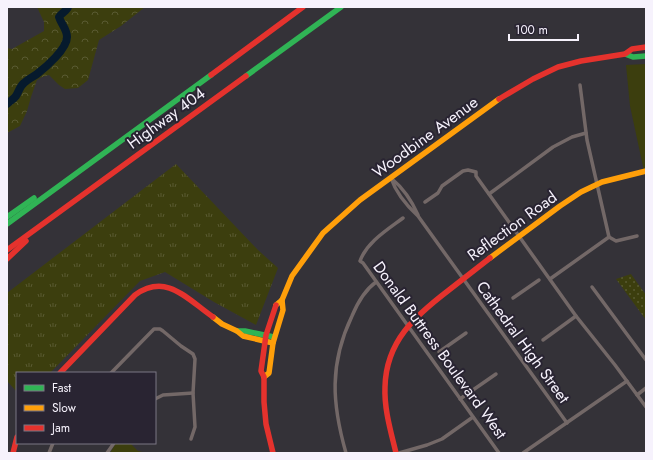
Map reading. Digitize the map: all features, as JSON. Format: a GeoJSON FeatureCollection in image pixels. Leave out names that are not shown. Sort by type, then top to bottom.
{"type":"FeatureCollection","features":[{"type":"Feature","properties":{"kind":"main road","name":"Highway 404"},"geometry":{"type":"LineString","coordinates":[[7,224],[303,7]]}},
{"type":"Feature","properties":{"kind":"main road","name":"Highway 404"},"geometry":{"type":"LineString","coordinates":[[7,250],[341,7]]}},
{"type":"Feature","properties":{"kind":"main road","name":"Woodbine Avenue"},"geometry":{"type":"LineString","coordinates":[[264,377],[269,373],[274,340],[282,310],[282,300],[292,276],[323,234],[360,200],[506,94],[533,79],[558,67],[581,61],[625,54],[632,49],[646,48]]}},
{"type":"Feature","properties":{"kind":"main road","name":"Woodbine Avenue"},"geometry":{"type":"LineString","coordinates":[[625,54],[633,57],[646,56]]}},
{"type":"Feature","properties":{"kind":"main road"},"geometry":{"type":"LineString","coordinates":[[7,217],[95,160]]}},
{"type":"Feature","properties":{"kind":"main road","name":"Reflection Road"},"geometry":{"type":"LineString","coordinates":[[398,453],[386,410],[384,388],[386,370],[393,350],[408,326],[422,312],[463,279],[519,236],[574,197],[597,184],[608,180],[646,171]]}},
{"type":"Feature","properties":{"kind":"main road"},"geometry":{"type":"LineString","coordinates":[[7,259],[44,223]]}},
{"type":"Feature","properties":{"kind":"main road"},"geometry":{"type":"LineString","coordinates":[[61,372],[135,295],[142,290],[151,287],[166,286],[179,290],[222,324],[238,331],[245,331],[274,340]]}},
{"type":"Feature","properties":{"kind":"main road","name":"Woodbine Avenue"},"geometry":{"type":"LineString","coordinates":[[273,453],[266,424],[264,377],[261,370],[266,338],[276,305],[282,300]]}},
{"type":"Feature","properties":{"kind":"main road"},"geometry":{"type":"LineString","coordinates":[[13,453],[16,441]]}},
{"type":"Feature","properties":{"kind":"street"},"geometry":{"type":"LineString","coordinates":[[580,85],[586,133],[609,236],[616,241],[637,236]]}},
{"type":"Feature","properties":{"kind":"street"},"geometry":{"type":"LineString","coordinates":[[489,194],[553,147],[572,137],[586,133]]}},
{"type":"Feature","properties":{"kind":"street"},"geometry":{"type":"LineString","coordinates":[[425,202],[438,193],[442,186],[463,171],[468,170],[476,172],[476,176],[576,316],[646,407]]}},
{"type":"Feature","properties":{"kind":"street","name":"Cathedral High Street"},"geometry":{"type":"LineString","coordinates":[[391,178],[395,188],[409,208],[418,216],[567,423]]}},
{"type":"Feature","properties":{"kind":"street","name":"Donald Buttress Boulevard West"},"geometry":{"type":"LineString","coordinates":[[403,218],[379,236],[363,253],[360,261],[363,263],[499,453]]}},
{"type":"Feature","properties":{"kind":"street"},"geometry":{"type":"LineString","coordinates":[[550,278],[609,236]]}},
{"type":"Feature","properties":{"kind":"street"},"geometry":{"type":"LineString","coordinates":[[513,298],[539,280]]}},
{"type":"Feature","properties":{"kind":"street"},"geometry":{"type":"LineString","coordinates":[[346,453],[340,432],[335,401],[337,363],[344,334],[353,313],[368,289],[376,282]]}},
{"type":"Feature","properties":{"kind":"street"},"geometry":{"type":"LineString","coordinates":[[592,287],[646,360]]}},
{"type":"Feature","properties":{"kind":"street"},"geometry":{"type":"LineString","coordinates":[[543,340],[576,316]]}},
{"type":"Feature","properties":{"kind":"street"},"geometry":{"type":"LineString","coordinates":[[112,372],[154,329],[160,329],[194,356],[193,393],[195,427],[191,439]]}},
{"type":"Feature","properties":{"kind":"street"},"geometry":{"type":"LineString","coordinates":[[439,352],[466,333]]}},
{"type":"Feature","properties":{"kind":"street"},"geometry":{"type":"LineString","coordinates":[[460,399],[496,374]]}},
{"type":"Feature","properties":{"kind":"street"},"geometry":{"type":"LineString","coordinates":[[523,453],[627,381]]}},
{"type":"Feature","properties":{"kind":"street"},"geometry":{"type":"LineString","coordinates":[[637,395],[646,388]]}},
{"type":"Feature","properties":{"kind":"street"},"geometry":{"type":"LineString","coordinates":[[156,398],[163,395],[193,393]]}},
{"type":"Feature","properties":{"kind":"street"},"geometry":{"type":"LineString","coordinates":[[398,453],[442,439],[474,417]]}},
{"type":"Feature","properties":{"kind":"street"},"geometry":{"type":"LineString","coordinates":[[107,453],[113,444]]}},
{"type":"Feature","properties":{"kind":"green space"},"geometry":{"type":"Polygon","coordinates":[[[37,7],[145,7],[121,26],[99,40],[88,80],[78,88],[65,89],[49,75],[37,80],[27,111],[20,126],[7,133],[7,48],[12,49],[44,31],[44,22],[37,7]]]}},
{"type":"Feature","properties":{"kind":"green space"},"geometry":{"type":"Polygon","coordinates":[[[646,64],[646,171],[644,171],[630,106],[626,65],[646,64]]]}},
{"type":"Feature","properties":{"kind":"green space"},"geometry":{"type":"Polygon","coordinates":[[[176,164],[258,250],[278,268],[256,325],[214,302],[165,272],[140,281],[51,372],[16,372],[16,391],[7,381],[7,293],[176,164]]]}},
{"type":"Feature","properties":{"kind":"green space"},"geometry":{"type":"Polygon","coordinates":[[[631,274],[646,295],[646,320],[616,279],[631,274]]]}},
{"type":"Feature","properties":{"kind":"green space"},"geometry":{"type":"Polygon","coordinates":[[[115,444],[131,444],[138,451],[147,453],[110,453],[115,444]]]}},
{"type":"Feature","properties":{"kind":"waterway"},"geometry":{"type":"LineString","coordinates":[[7,104],[15,97],[23,84],[45,67],[64,47],[67,34],[59,17],[68,7]]}},
{"type":"Feature","properties":{"kind":"traffic: fast"},"geometry":{"type":"LineString","coordinates":[[246,76],[341,7]]}},
{"type":"Feature","properties":{"kind":"traffic: fast"},"geometry":{"type":"LineString","coordinates":[[625,54],[633,57],[646,56]]}},
{"type":"Feature","properties":{"kind":"traffic: fast"},"geometry":{"type":"LineString","coordinates":[[7,224],[211,75]]}},
{"type":"Feature","properties":{"kind":"traffic: fast"},"geometry":{"type":"LineString","coordinates":[[7,217],[34,198]]}},
{"type":"Feature","properties":{"kind":"traffic: fast"},"geometry":{"type":"LineString","coordinates":[[237,331],[245,331],[274,337]]}},
{"type":"Feature","properties":{"kind":"traffic: slow"},"geometry":{"type":"LineString","coordinates":[[276,305],[282,300],[292,276],[323,233],[360,200],[499,99]]}},
{"type":"Feature","properties":{"kind":"traffic: slow"},"geometry":{"type":"LineString","coordinates":[[490,258],[581,192],[602,182],[646,171]]}},
{"type":"Feature","properties":{"kind":"traffic: slow"},"geometry":{"type":"LineString","coordinates":[[264,377],[269,373],[273,343],[283,310],[282,300]]}},
{"type":"Feature","properties":{"kind":"traffic: slow"},"geometry":{"type":"LineString","coordinates":[[213,317],[243,336],[273,343]]}},
{"type":"Feature","properties":{"kind":"traffic: jam"},"geometry":{"type":"LineString","coordinates":[[211,75],[303,7]]}},
{"type":"Feature","properties":{"kind":"traffic: jam"},"geometry":{"type":"LineString","coordinates":[[499,99],[533,79],[558,67],[581,61],[625,54],[632,49],[646,47]]}},
{"type":"Feature","properties":{"kind":"traffic: jam"},"geometry":{"type":"LineString","coordinates":[[7,250],[246,76]]}},
{"type":"Feature","properties":{"kind":"traffic: jam"},"geometry":{"type":"LineString","coordinates":[[7,259],[26,241]]}},
{"type":"Feature","properties":{"kind":"traffic: jam"},"geometry":{"type":"LineString","coordinates":[[396,453],[387,412],[385,387],[391,356],[397,343],[414,320],[490,258]]}},
{"type":"Feature","properties":{"kind":"traffic: jam"},"geometry":{"type":"LineString","coordinates":[[61,372],[135,295],[147,289],[157,286],[167,287],[177,291],[213,317]]}},
{"type":"Feature","properties":{"kind":"traffic: jam"},"geometry":{"type":"LineString","coordinates":[[273,453],[266,424],[264,377],[261,371],[266,335],[276,305]]}},
{"type":"Feature","properties":{"kind":"traffic: jam"},"geometry":{"type":"LineString","coordinates":[[13,453],[16,441]]}}]}
